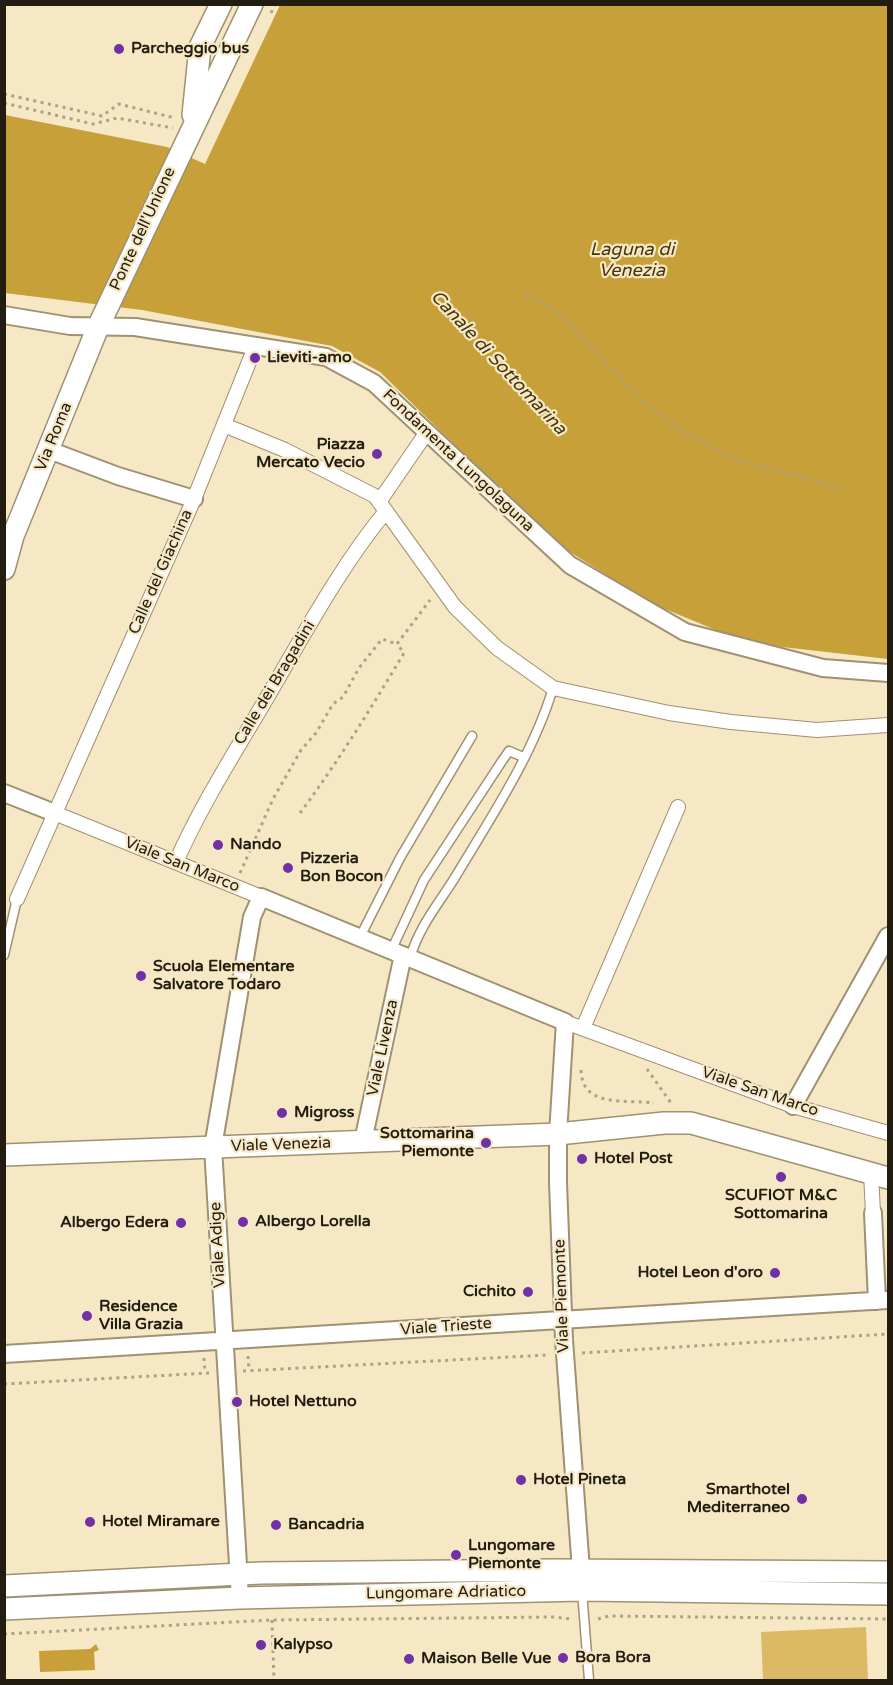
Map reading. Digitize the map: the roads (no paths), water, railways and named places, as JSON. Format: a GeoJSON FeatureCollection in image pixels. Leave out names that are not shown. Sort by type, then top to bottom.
{"type":"FeatureCollection","features":[{"type":"Feature","properties":{"kind":"street"},"geometry":{"type":"LineString","coordinates":[[192,130],[200,46],[220,4]]}},
{"type":"Feature","properties":{"kind":"street","name":"Ponte dell'Unione"},"geometry":{"type":"LineString","coordinates":[[108,307],[179,152],[192,130],[252,4]]}},
{"type":"Feature","properties":{"kind":"street","name":"Via Roma"},"geometry":{"type":"LineString","coordinates":[[4,569],[9,534],[49,450],[108,307]]}},
{"type":"Feature","properties":{"kind":"street","name":"Fondamenta Lungolaguna"},"geometry":{"type":"LineString","coordinates":[[4,315],[70,326],[135,327],[326,357],[374,383],[570,565],[685,632],[823,668],[888,673]]}},
{"type":"Feature","properties":{"kind":"street","name":"Calle del Giachina"},"geometry":{"type":"LineString","coordinates":[[17,899],[53,812],[194,499],[255,347]]}},
{"type":"Feature","properties":{"kind":"street"},"geometry":{"type":"LineString","coordinates":[[224,425],[285,450],[375,496],[455,608],[497,648],[553,688],[669,713],[731,722],[817,730],[888,726]]}},
{"type":"Feature","properties":{"kind":"street","name":"Calle dei Bragadini"},"geometry":{"type":"LineString","coordinates":[[176,862],[212,789],[294,648],[356,552],[426,432]]}},
{"type":"Feature","properties":{"kind":"street"},"geometry":{"type":"LineString","coordinates":[[49,450],[118,476],[194,499]]}},
{"type":"Feature","properties":{"kind":"street","name":"Viale San Marco"},"geometry":{"type":"LineString","coordinates":[[4,793],[632,1048],[793,1106],[888,1133]]}},
{"type":"Feature","properties":{"kind":"street"},"geometry":{"type":"LineString","coordinates":[[583,1028],[678,807]]}},
{"type":"Feature","properties":{"kind":"street","name":"Viale Adige"},"geometry":{"type":"LineString","coordinates":[[240,1598],[213,1147],[252,917],[261,897]]}},
{"type":"Feature","properties":{"kind":"street"},"geometry":{"type":"LineString","coordinates":[[793,1106],[888,936]]}},
{"type":"Feature","properties":{"kind":"street","name":"Viale Livenza"},"geometry":{"type":"LineString","coordinates":[[363,1141],[401,955]]}},
{"type":"Feature","properties":{"kind":"street","name":"Viale Piemonte"},"geometry":{"type":"LineString","coordinates":[[566,1022],[558,1134],[563,1319],[581,1580]]}},
{"type":"Feature","properties":{"kind":"street"},"geometry":{"type":"LineString","coordinates":[[558,1134],[664,1123],[691,1123],[880,1175],[873,1213],[883,1300]]}},
{"type":"Feature","properties":{"kind":"street","name":"Viale Venezia"},"geometry":{"type":"LineString","coordinates":[[4,1155],[558,1134]]}},
{"type":"Feature","properties":{"kind":"street","name":"Viale Trieste"},"geometry":{"type":"LineString","coordinates":[[4,1354],[883,1300]]}},
{"type":"Feature","properties":{"kind":"street","name":"Lungomare Adriatico"},"geometry":{"type":"LineString","coordinates":[[4,1610],[581,1580],[888,1572]]}},
{"type":"Feature","properties":{"kind":"street","name":"Lungomare Adriatico"},"geometry":{"type":"LineString","coordinates":[[4,1586],[238,1574],[581,1580],[888,1594]]}},
{"type":"Feature","properties":{"kind":"lane"},"geometry":{"type":"LineString","coordinates":[[401,955],[417,936],[473,847],[524,757],[546,711],[553,688]]}},
{"type":"Feature","properties":{"kind":"lane"},"geometry":{"type":"LineString","coordinates":[[360,938],[400,858],[472,736]]}},
{"type":"Feature","properties":{"kind":"lane"},"geometry":{"type":"LineString","coordinates":[[401,955],[423,880],[509,752],[524,757]]}},
{"type":"Feature","properties":{"kind":"lane"},"geometry":{"type":"LineString","coordinates":[[4,955],[17,899]]}},
{"type":"Feature","properties":{"kind":"lane"},"geometry":{"type":"LineString","coordinates":[[581,1580],[589,1680]]}},
{"type":"Feature","properties":{"kind":"water","name":"Laguna di Venezia"},"geometry":{"type":"Polygon","coordinates":[[[280,5],[888,5],[888,659],[747,643],[653,604],[554,542],[380,372],[332,346],[142,310],[5,293],[5,115],[167,147],[205,164],[280,5]]]}},
{"type":"Feature","properties":{"kind":"water"},"geometry":{"type":"Polygon","coordinates":[[[96,1644],[99,1650],[94,1652],[95,1670],[40,1672],[39,1651],[90,1649],[96,1644]]]}},
{"type":"Feature","properties":{"kind":"place","name":"Parcheggio bus"},"geometry":{"type":"Point","coordinates":[119,49]}},
{"type":"Feature","properties":{"kind":"place","name":"Lieviti-amo"},"geometry":{"type":"Point","coordinates":[255,358]}},
{"type":"Feature","properties":{"kind":"place","name":"Piazza Mercato Vecio"},"geometry":{"type":"Point","coordinates":[377,454]}},
{"type":"Feature","properties":{"kind":"place","name":"Nando"},"geometry":{"type":"Point","coordinates":[218,845]}},
{"type":"Feature","properties":{"kind":"place","name":"Pizzeria Bon Bocon"},"geometry":{"type":"Point","coordinates":[288,868]}},
{"type":"Feature","properties":{"kind":"place","name":"Scuola Elementare Salvatore Todaro"},"geometry":{"type":"Point","coordinates":[141,976]}},
{"type":"Feature","properties":{"kind":"place","name":"Migross"},"geometry":{"type":"Point","coordinates":[282,1113]}},
{"type":"Feature","properties":{"kind":"place","name":"Sottomarina Piemonte"},"geometry":{"type":"Point","coordinates":[486,1143]}},
{"type":"Feature","properties":{"kind":"place","name":"Hotel Post"},"geometry":{"type":"Point","coordinates":[582,1159]}},
{"type":"Feature","properties":{"kind":"place","name":"SCUFIOT M&C Sottomarina"},"geometry":{"type":"Point","coordinates":[781,1177]}},
{"type":"Feature","properties":{"kind":"place","name":"Albergo Lorella"},"geometry":{"type":"Point","coordinates":[243,1222]}},
{"type":"Feature","properties":{"kind":"place","name":"Albergo Edera"},"geometry":{"type":"Point","coordinates":[181,1223]}},
{"type":"Feature","properties":{"kind":"place","name":"Hotel Leon d'oro"},"geometry":{"type":"Point","coordinates":[775,1273]}},
{"type":"Feature","properties":{"kind":"place","name":"Cichito"},"geometry":{"type":"Point","coordinates":[528,1292]}},
{"type":"Feature","properties":{"kind":"place","name":"Residence Villa Grazia"},"geometry":{"type":"Point","coordinates":[87,1316]}},
{"type":"Feature","properties":{"kind":"place","name":"Hotel Nettuno"},"geometry":{"type":"Point","coordinates":[237,1402]}},
{"type":"Feature","properties":{"kind":"place","name":"Hotel Pineta"},"geometry":{"type":"Point","coordinates":[521,1480]}},
{"type":"Feature","properties":{"kind":"place","name":"Smarthotel Mediterraneo"},"geometry":{"type":"Point","coordinates":[802,1499]}},
{"type":"Feature","properties":{"kind":"place","name":"Hotel Miramare"},"geometry":{"type":"Point","coordinates":[90,1522]}},
{"type":"Feature","properties":{"kind":"place","name":"Bancadria"},"geometry":{"type":"Point","coordinates":[276,1525]}},
{"type":"Feature","properties":{"kind":"place","name":"Lungomare Piemonte"},"geometry":{"type":"Point","coordinates":[456,1555]}},
{"type":"Feature","properties":{"kind":"place","name":"Kalypso"},"geometry":{"type":"Point","coordinates":[261,1645]}},
{"type":"Feature","properties":{"kind":"place","name":"Bora Bora"},"geometry":{"type":"Point","coordinates":[563,1658]}},
{"type":"Feature","properties":{"kind":"place","name":"Maison Belle Vue"},"geometry":{"type":"Point","coordinates":[409,1659]}},
{"type":"Feature","properties":{"kind":"water label","name":"Canale di Sottomarina"},"geometry":{"type":"Point","coordinates":[498,363]}}]}
